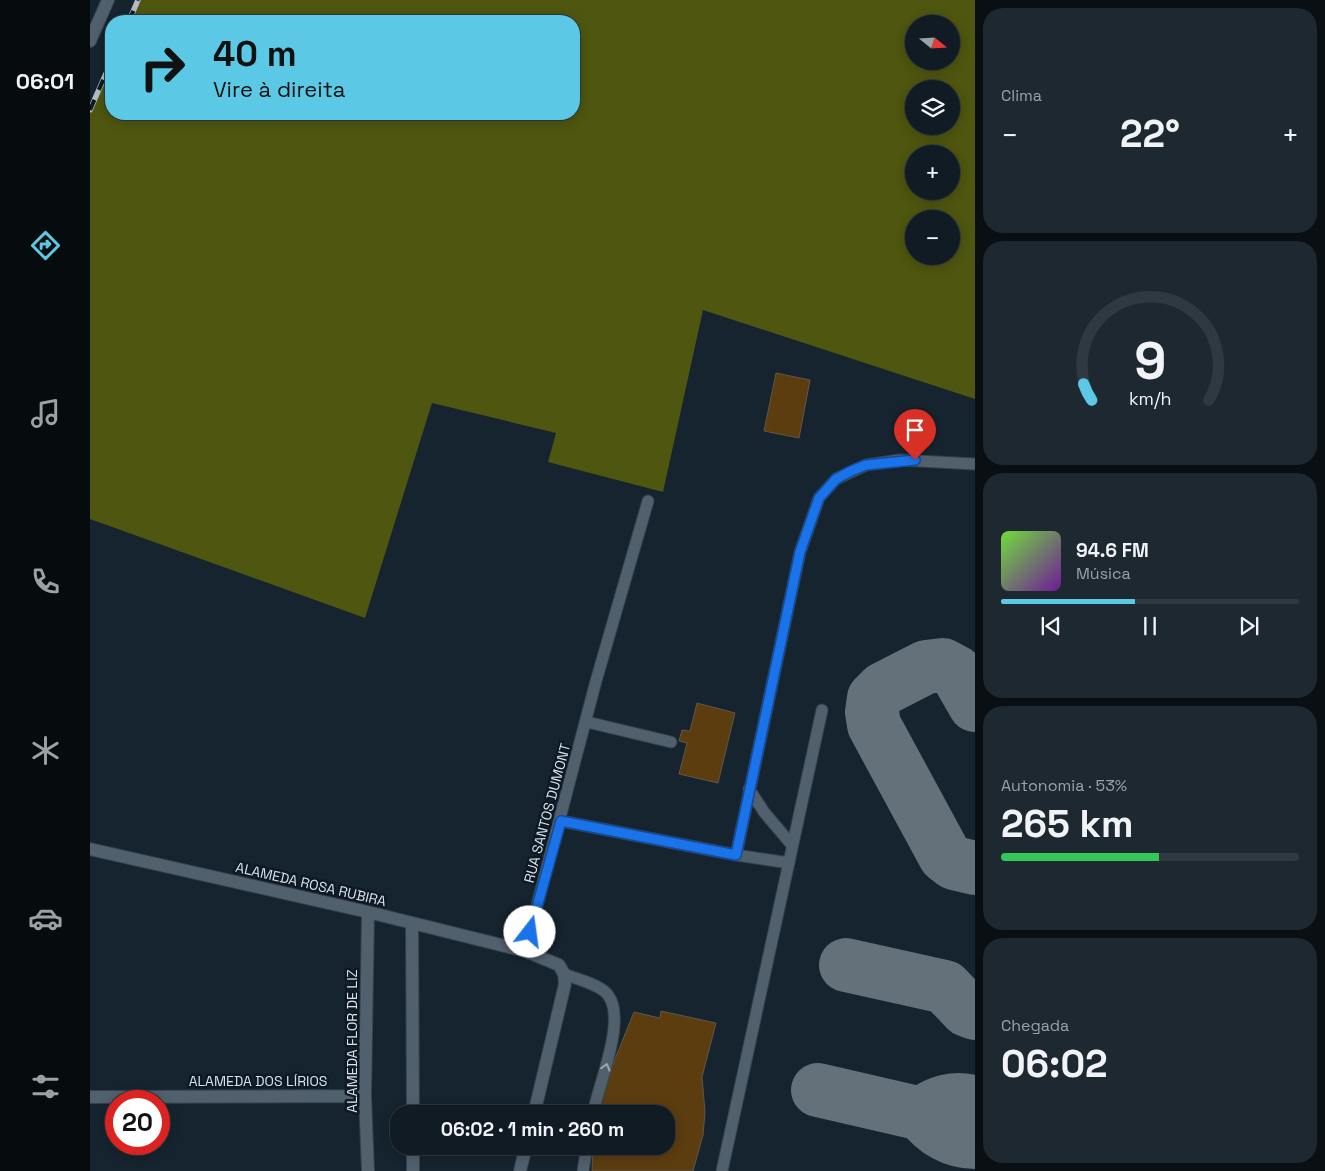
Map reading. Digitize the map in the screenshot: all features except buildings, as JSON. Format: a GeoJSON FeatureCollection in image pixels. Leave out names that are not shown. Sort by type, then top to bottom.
{"type":"FeatureCollection","features":[{"type":"Feature","properties":{"kind":"street"},"geometry":{"type":"LineString","coordinates":[[90,41],[108,0]]}},
{"type":"Feature","properties":{"kind":"street","name":"ALAMEDA ROSA RUBIRA"},"geometry":{"type":"LineString","coordinates":[[90,849],[368,912],[525,951]]}},
{"type":"Feature","properties":{"kind":"street","name":"ALAMEDA FLOR DE LIZ"},"geometry":{"type":"LineString","coordinates":[[368,912],[366,1096],[368,1171]]}},
{"type":"Feature","properties":{"kind":"street"},"geometry":{"type":"LineString","coordinates":[[412,923],[413,1105]]}},
{"type":"Feature","properties":{"kind":"street"},"geometry":{"type":"LineString","coordinates":[[525,951],[558,966],[564,974],[565,984],[536,1105]]}},
{"type":"Feature","properties":{"kind":"street","name":"ALAMEDA DOS LÍRIOS"},"geometry":{"type":"LineString","coordinates":[[90,1097],[366,1096]]}},
{"type":"Feature","properties":{"kind":"street"},"geometry":{"type":"LineString","coordinates":[[413,1155],[413,1171]]}},
{"type":"Feature","properties":{"kind":"street"},"geometry":{"type":"LineString","coordinates":[[520,1171],[524,1155]]}},
{"type":"Feature","properties":{"kind":"lane"},"geometry":{"type":"LineString","coordinates":[[736,855],[800,552],[819,498],[836,479],[866,465],[900,460],[975,464]]}},
{"type":"Feature","properties":{"kind":"lane","name":"RUA SANTOS DUMONT"},"geometry":{"type":"LineString","coordinates":[[525,951],[561,821],[596,681],[648,501]]}},
{"type":"Feature","properties":{"kind":"lane"},"geometry":{"type":"LineString","coordinates":[[722,1171],[822,710]]}},
{"type":"Feature","properties":{"kind":"lane"},"geometry":{"type":"LineString","coordinates":[[587,722],[671,742]]}},
{"type":"Feature","properties":{"kind":"lane"},"geometry":{"type":"LineString","coordinates":[[749,789],[777,829],[792,845]]}},
{"type":"Feature","properties":{"kind":"lane"},"geometry":{"type":"LineString","coordinates":[[561,821],[736,855],[789,863]]}},
{"type":"Feature","properties":{"kind":"lane"},"geometry":{"type":"LineString","coordinates":[[564,974],[608,994],[614,1005],[614,1035],[595,1105]]}},
{"type":"Feature","properties":{"kind":"lane"},"geometry":{"type":"LineString","coordinates":[[582,1171],[585,1155]]}},
{"type":"Feature","properties":{"kind":"green space"},"geometry":{"type":"Polygon","coordinates":[[[138,0],[975,0],[975,399],[703,310],[663,492],[548,462],[556,433],[432,403],[365,618],[90,519],[90,110],[105,76],[105,120],[580,120],[580,15],[132,15],[138,0]]]}},
{"type":"Feature","properties":{"kind":"taxiway"},"geometry":{"type":"LineString","coordinates":[[975,705],[956,672],[943,665],[926,667],[883,689],[874,698],[872,712],[874,725],[945,856],[954,863],[975,868]]}},
{"type":"Feature","properties":{"kind":"taxiway"},"geometry":{"type":"LineString","coordinates":[[846,965],[945,987],[967,1010],[975,1013]]}},
{"type":"Feature","properties":{"kind":"taxiway"},"geometry":{"type":"LineString","coordinates":[[818,1090],[922,1114],[933,1126],[952,1138],[975,1142]]}},
{"type":"Feature","properties":{"kind":"taxiway"},"geometry":{"type":"LineString","coordinates":[[922,1114],[934,1106],[947,1101],[961,1100],[975,1103]]}},
{"type":"Feature","properties":{"kind":"railway"},"geometry":{"type":"LineString","coordinates":[[132,15],[138,0]]}},
{"type":"Feature","properties":{"kind":"railway"},"geometry":{"type":"LineString","coordinates":[[90,110],[105,76]]}},
{"type":"Feature","properties":{"kind":"route"},"geometry":{"type":"LineString","coordinates":[[530,932],[561,821],[736,855],[800,552],[819,498],[836,479],[866,465],[900,460],[915,460]]}}]}
